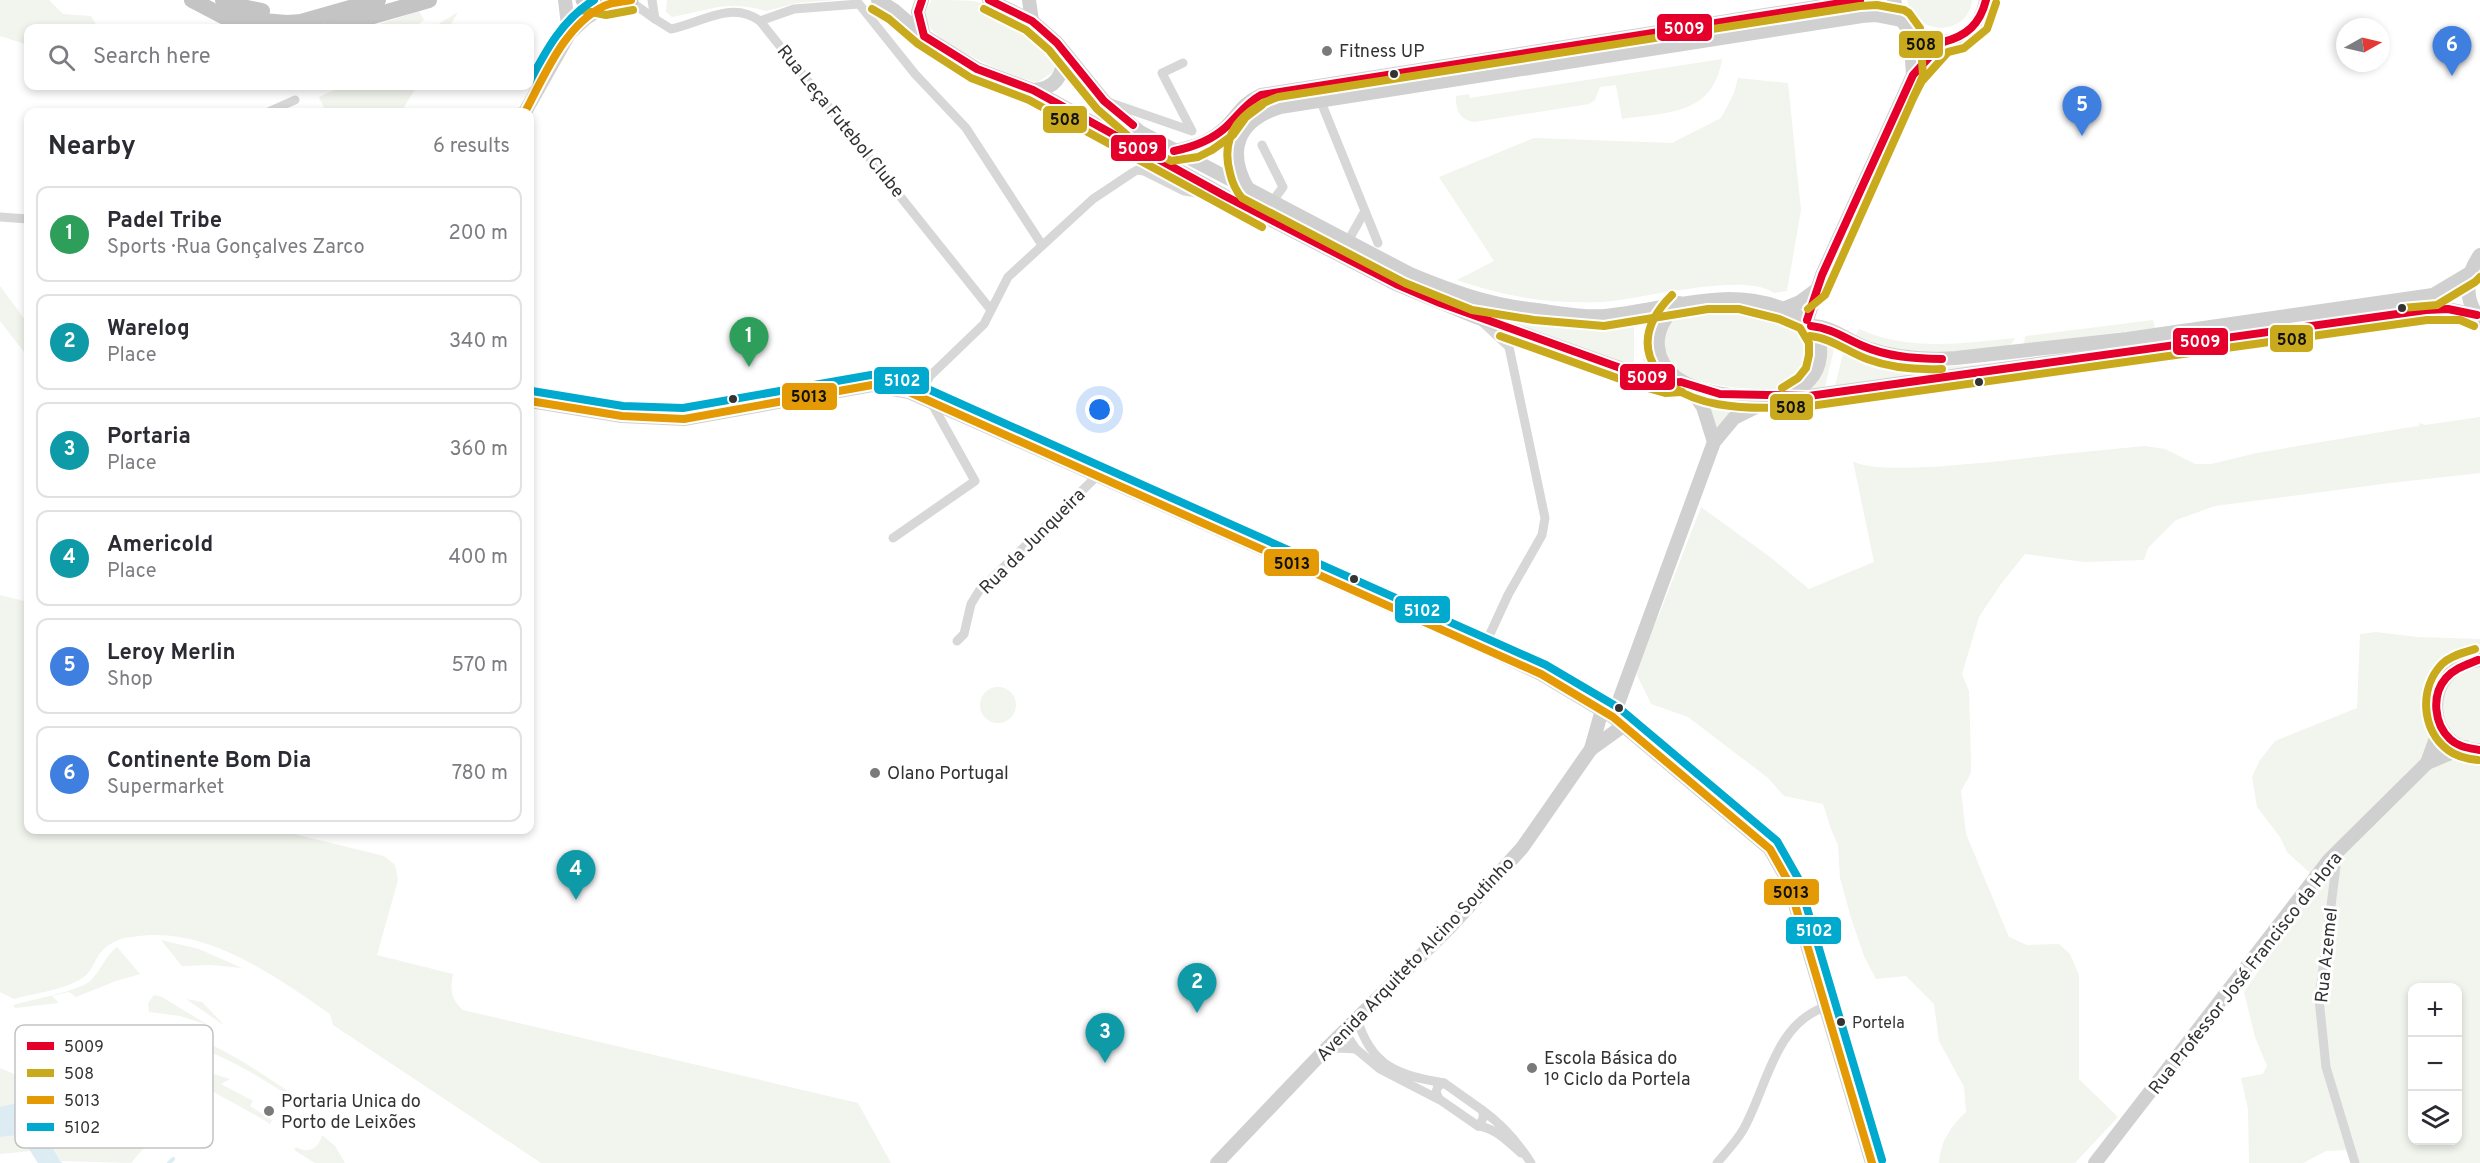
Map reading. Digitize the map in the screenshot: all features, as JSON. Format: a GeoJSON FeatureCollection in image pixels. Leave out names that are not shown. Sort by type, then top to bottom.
{"type":"FeatureCollection","features":[{"type":"Feature","properties":{"kind":"highway"},"geometry":{"type":"LineString","coordinates":[[192,0],[238,24]]}},
{"type":"Feature","properties":{"kind":"highway"},"geometry":{"type":"LineString","coordinates":[[223,0],[242,7],[286,13],[316,9],[345,0]]}},
{"type":"Feature","properties":{"kind":"highway"},"geometry":{"type":"LineString","coordinates":[[228,18],[301,22],[378,0]]}},
{"type":"Feature","properties":{"kind":"highway"},"geometry":{"type":"LineString","coordinates":[[345,24],[429,0]]}},
{"type":"Feature","properties":{"kind":"main road"},"geometry":{"type":"LineString","coordinates":[[565,0],[569,34]]}},
{"type":"Feature","properties":{"kind":"main road"},"geometry":{"type":"LineString","coordinates":[[583,0],[606,5]]}},
{"type":"Feature","properties":{"kind":"main road"},"geometry":{"type":"LineString","coordinates":[[527,108],[569,34],[585,19],[606,5],[630,0]]}},
{"type":"Feature","properties":{"kind":"main road"},"geometry":{"type":"LineString","coordinates":[[878,0],[895,11],[924,36],[977,69],[1033,90],[1225,196],[1396,284],[1476,317],[1637,374],[1720,394],[1809,396],[2426,310],[2448,309],[2478,316]]}},
{"type":"Feature","properties":{"kind":"main road"},"geometry":{"type":"LineString","coordinates":[[922,0],[918,12],[924,36]]}},
{"type":"Feature","properties":{"kind":"main road"},"geometry":{"type":"LineString","coordinates":[[989,0],[1032,21],[1057,43],[1104,101],[1140,132],[1410,274],[1474,300],[1534,310],[1604,316],[1707,299],[1740,298],[1784,309],[1809,323],[1822,326],[1866,347],[1891,355],[1922,359],[1956,358],[2127,339],[2433,295],[2470,273]]}},
{"type":"Feature","properties":{"kind":"main road"},"geometry":{"type":"LineString","coordinates":[[1029,0],[1032,21]]}},
{"type":"Feature","properties":{"kind":"main road"},"geometry":{"type":"LineString","coordinates":[[1174,151],[1195,147],[1208,141],[1226,127],[1250,100],[1261,95],[1860,0]]}},
{"type":"Feature","properties":{"kind":"main road"},"geometry":{"type":"LineString","coordinates":[[1894,0],[1905,25],[1913,75]]}},
{"type":"Feature","properties":{"kind":"main road"},"geometry":{"type":"LineString","coordinates":[[1248,189],[1238,171],[1237,153],[1240,136],[1264,112],[1280,107],[1862,16],[1875,15],[1905,25],[1931,41],[1943,42],[1958,39],[1969,32],[1979,22],[1986,5],[1999,0]]}},
{"type":"Feature","properties":{"kind":"main road"},"geometry":{"type":"LineString","coordinates":[[1782,397],[1805,386],[1816,373],[1820,356],[1819,340],[1809,323],[1815,291],[1913,75],[1943,42]]}},
{"type":"Feature","properties":{"kind":"main road"},"geometry":{"type":"LineString","coordinates":[[1033,90],[1046,89],[1061,74],[1063,52]]}},
{"type":"Feature","properties":{"kind":"main road"},"geometry":{"type":"LineString","coordinates":[[2478,316],[2468,295],[2470,273],[2480,255]]}},
{"type":"Feature","properties":{"kind":"main road"},"geometry":{"type":"LineString","coordinates":[[1784,309],[1800,302],[1815,291]]}},
{"type":"Feature","properties":{"kind":"main road"},"geometry":{"type":"LineString","coordinates":[[1679,303],[1666,318],[1657,338],[1659,355],[1666,370],[1685,384],[1703,407],[1714,442]]}},
{"type":"Feature","properties":{"kind":"main road"},"geometry":{"type":"LineString","coordinates":[[534,402],[622,416],[684,418],[872,385],[909,392],[1485,647],[1541,674],[1612,718],[1770,849],[1788,881],[1872,1163]]}},
{"type":"Feature","properties":{"kind":"main road","name":"Avenida Arquiteto Alcino Soutinho"},"geometry":{"type":"LineString","coordinates":[[1217,1160],[1450,927],[1515,857],[1545,817],[1612,718],[1714,442],[1734,418],[1756,405],[1782,397]]}},
{"type":"Feature","properties":{"kind":"main road","name":"Rua Professor José Francisco da Hora"},"geometry":{"type":"LineString","coordinates":[[2427,763],[2436,738],[2438,717],[2436,697],[2441,683],[2450,671],[2463,663],[2479,659]]}},
{"type":"Feature","properties":{"kind":"main road"},"geometry":{"type":"LineString","coordinates":[[2438,717],[2448,737],[2465,747],[2480,750]]}},
{"type":"Feature","properties":{"kind":"main road","name":"Avenida Arquiteto Alcino Soutinho"},"geometry":{"type":"LineString","coordinates":[[1591,749],[1612,718]]}},
{"type":"Feature","properties":{"kind":"main road","name":"Rua Professor José Francisco da Hora"},"geometry":{"type":"LineString","coordinates":[[2095,1163],[2112,1145],[2329,860],[2427,763],[2465,747]]}},
{"type":"Feature","properties":{"kind":"street"},"geometry":{"type":"LineString","coordinates":[[630,0],[671,28],[731,11],[752,15],[760,21],[794,9],[859,4],[915,74],[966,128],[1042,244]]}},
{"type":"Feature","properties":{"kind":"street"},"geometry":{"type":"LineString","coordinates":[[652,0],[655,19]]}},
{"type":"Feature","properties":{"kind":"street","name":"Rua Leça Futebol Clube"},"geometry":{"type":"LineString","coordinates":[[760,21],[991,310]]}},
{"type":"Feature","properties":{"kind":"street"},"geometry":{"type":"LineString","coordinates":[[1104,101],[1192,131],[1162,73],[1184,63]]}},
{"type":"Feature","properties":{"kind":"street"},"geometry":{"type":"LineString","coordinates":[[277,108],[295,100]]}},
{"type":"Feature","properties":{"kind":"street"},"geometry":{"type":"LineString","coordinates":[[1321,102],[1378,243]]}},
{"type":"Feature","properties":{"kind":"street"},"geometry":{"type":"LineString","coordinates":[[1140,132],[1146,123],[1154,119]]}},
{"type":"Feature","properties":{"kind":"street"},"geometry":{"type":"LineString","coordinates":[[1262,145],[1283,187],[1272,202]]}},
{"type":"Feature","properties":{"kind":"street"},"geometry":{"type":"LineString","coordinates":[[893,538],[975,481],[925,399],[930,376],[984,324],[1008,277],[1093,200],[1137,170],[1144,171],[1184,191],[1225,196]]}},
{"type":"Feature","properties":{"kind":"street"},"geometry":{"type":"LineString","coordinates":[[1348,242],[1365,211]]}},
{"type":"Feature","properties":{"kind":"street"},"geometry":{"type":"LineString","coordinates":[[0,217],[24,219]]}},
{"type":"Feature","properties":{"kind":"street"},"geometry":{"type":"LineString","coordinates":[[1476,317],[1509,347],[1545,518],[1545,526],[1508,595],[1485,647]]}},
{"type":"Feature","properties":{"kind":"street"},"geometry":{"type":"LineString","coordinates":[[1509,347],[1517,341],[1534,336]]}},
{"type":"Feature","properties":{"kind":"street","name":"Rua da Junqueira"},"geometry":{"type":"LineString","coordinates":[[957,641],[964,634],[971,604],[979,591],[1097,477]]}},
{"type":"Feature","properties":{"kind":"street","name":"Rua Azemel"},"geometry":{"type":"LineString","coordinates":[[2338,851],[2319,999],[2326,1067],[2355,1163]]}},
{"type":"Feature","properties":{"kind":"street"},"geometry":{"type":"LineString","coordinates":[[1717,1163],[1742,1131],[1779,1052],[1793,1029],[1803,1017],[1826,1007]]}},
{"type":"Feature","properties":{"kind":"street"},"geometry":{"type":"LineString","coordinates":[[1357,1018],[1363,1040],[1371,1052],[1387,1065],[1409,1076],[1444,1083],[1502,1125],[1517,1140],[1530,1162]]}},
{"type":"Feature","properties":{"kind":"street"},"geometry":{"type":"LineString","coordinates":[[1344,1031],[1356,1048],[1391,1076],[1430,1093],[1478,1126],[1489,1128],[1500,1134],[1530,1162]]}},
{"type":"Feature","properties":{"kind":"street"},"geometry":{"type":"LineString","coordinates":[[1323,1052],[1339,1048],[1356,1048]]}},
{"type":"Feature","properties":{"kind":"street"},"geometry":{"type":"LineString","coordinates":[[1444,1083],[1438,1086],[1436,1092],[1439,1099],[1446,1104]]}},
{"type":"Feature","properties":{"kind":"street"},"geometry":{"type":"LineString","coordinates":[[1478,1126],[1483,1121],[1482,1110]]}},
{"type":"Feature","properties":{"kind":"shaded area"},"geometry":{"type":"Polygon","coordinates":[[[0,0],[49,0],[63,14],[91,16],[96,24],[24,24],[24,44],[0,36],[0,0]]]}},
{"type":"Feature","properties":{"kind":"shaded area"},"geometry":{"type":"Polygon","coordinates":[[[667,0],[835,0],[797,3],[766,11],[740,6],[719,7],[672,17],[666,12],[667,0]]]}},
{"type":"Feature","properties":{"kind":"shaded area"},"geometry":{"type":"Polygon","coordinates":[[[932,0],[974,1],[1008,15],[1033,31],[1051,49],[1056,58],[1053,72],[1038,82],[1028,80],[982,62],[952,46],[928,24],[926,9],[932,0]]]}},
{"type":"Feature","properties":{"kind":"shaded area"},"geometry":{"type":"Polygon","coordinates":[[[1907,0],[1972,0],[1968,12],[1961,21],[1941,28],[1920,21],[1912,12],[1907,0]]]}},
{"type":"Feature","properties":{"kind":"shaded area"},"geometry":{"type":"Polygon","coordinates":[[[419,11],[424,20],[419,24],[380,24],[419,11]]]}},
{"type":"Feature","properties":{"kind":"shaded area"},"geometry":{"type":"Polygon","coordinates":[[[458,12],[451,24],[438,24],[458,12]]]}},
{"type":"Feature","properties":{"kind":"shaded area"},"geometry":{"type":"Polygon","coordinates":[[[1722,59],[1717,78],[1709,91],[1698,101],[1686,108],[1655,115],[1622,119],[1616,85],[1600,87],[1595,100],[1589,104],[1474,122],[1462,117],[1456,106],[1456,96],[1469,94],[1470,98],[1722,59]]]}},
{"type":"Feature","properties":{"kind":"shaded area"},"geometry":{"type":"Polygon","coordinates":[[[1738,78],[1788,83],[1801,210],[1787,291],[1774,293],[1759,287],[1716,286],[1602,302],[1564,302],[1511,295],[1457,280],[1494,261],[1439,177],[1534,138],[1672,143],[1721,118],[1734,93],[1738,78]]]}},
{"type":"Feature","properties":{"kind":"shaded area"},"geometry":{"type":"Polygon","coordinates":[[[334,90],[415,90],[403,108],[324,108],[319,97],[334,90]]]}},
{"type":"Feature","properties":{"kind":"shaded area"},"geometry":{"type":"Polygon","coordinates":[[[0,286],[24,319],[24,352],[0,321],[0,286]]]}},
{"type":"Feature","properties":{"kind":"shaded area"},"geometry":{"type":"Polygon","coordinates":[[[1447,297],[1491,311],[1537,320],[1573,322],[1634,318],[1634,366],[1446,299],[1447,297]]]}},
{"type":"Feature","properties":{"kind":"shaded area"},"geometry":{"type":"Polygon","coordinates":[[[2418,304],[2417,305],[2221,332],[2418,304]]]}},
{"type":"Feature","properties":{"kind":"shaded area"},"geometry":{"type":"Polygon","coordinates":[[[1716,305],[1763,310],[1795,322],[1806,332],[1812,345],[1810,362],[1801,378],[1786,388],[1776,390],[1745,389],[1692,379],[1679,374],[1672,368],[1663,340],[1669,323],[1683,310],[1716,305]]]}},
{"type":"Feature","properties":{"kind":"shaded area"},"geometry":{"type":"Polygon","coordinates":[[[1660,312],[1652,328],[1650,344],[1653,359],[1661,375],[1643,370],[1644,316],[1660,312]]]}},
{"type":"Feature","properties":{"kind":"shaded area"},"geometry":{"type":"Polygon","coordinates":[[[2153,320],[2155,328],[2024,344],[2025,336],[2153,320]]]}},
{"type":"Feature","properties":{"kind":"shaded area"},"geometry":{"type":"Polygon","coordinates":[[[1859,329],[1897,341],[1917,343],[1956,343],[2015,338],[2010,346],[1932,352],[1894,348],[1874,343],[1855,336],[1859,329]]]}},
{"type":"Feature","properties":{"kind":"shaded area"},"geometry":{"type":"Polygon","coordinates":[[[1820,333],[1836,340],[1825,387],[1808,390],[1820,333]]]}},
{"type":"Feature","properties":{"kind":"shaded area"},"geometry":{"type":"Polygon","coordinates":[[[2203,335],[1835,386],[1845,345],[1876,357],[1906,364],[1967,366],[2203,335]]]}},
{"type":"Feature","properties":{"kind":"shaded area"},"geometry":{"type":"Polygon","coordinates":[[[1709,409],[1735,413],[1716,433],[1709,409]]]}},
{"type":"Feature","properties":{"kind":"shaded area"},"geometry":{"type":"Polygon","coordinates":[[[2480,417],[2480,473],[2215,506],[2176,520],[2148,548],[2144,560],[2084,562],[2025,554],[2001,584],[1979,617],[1962,674],[1969,691],[1971,758],[1971,773],[1961,791],[1966,834],[2009,937],[2027,945],[2059,944],[2070,954],[2079,975],[2079,1079],[2118,1117],[2075,1163],[1939,1163],[1947,1135],[1966,1112],[1964,1087],[1939,1041],[1934,1004],[1906,976],[1876,979],[1864,956],[1840,878],[1838,845],[1823,804],[1784,796],[1768,778],[1688,717],[1651,704],[1637,675],[1640,652],[1659,615],[1701,507],[1770,557],[1809,589],[1874,562],[1853,461],[1868,466],[1921,467],[2145,446],[2165,449],[2195,464],[2211,464],[2257,453],[2419,426],[2420,423],[2425,425],[2480,417]]]}},
{"type":"Feature","properties":{"kind":"shaded area"},"geometry":{"type":"Polygon","coordinates":[[[0,595],[24,601],[24,834],[294,834],[384,856],[395,865],[398,880],[377,955],[453,974],[452,994],[463,1010],[858,1103],[891,1163],[541,1163],[333,1025],[330,1014],[287,985],[240,958],[191,939],[165,935],[123,938],[106,947],[84,977],[68,985],[14,999],[0,992],[0,595]]]}},
{"type":"Feature","properties":{"kind":"shaded area"},"geometry":{"type":"Polygon","coordinates":[[[2376,632],[2417,637],[2480,639],[2480,1163],[2357,1163],[2345,1150],[2326,1151],[2303,1163],[2249,1163],[2248,1109],[2241,1078],[2263,1074],[2267,1066],[2255,1037],[2244,992],[2300,911],[2310,892],[2309,872],[2287,852],[2280,837],[2257,807],[2252,777],[2260,760],[2275,741],[2357,708],[2360,634],[2376,632]]]}},
{"type":"Feature","properties":{"kind":"shaded area"},"geometry":{"type":"Polygon","coordinates":[[[998,687],[1011,692],[1016,705],[1011,718],[998,723],[985,718],[980,705],[985,692],[998,687]]]}},
{"type":"Feature","properties":{"kind":"shaded area"},"geometry":{"type":"Polygon","coordinates":[[[161,940],[199,949],[242,968],[211,965],[182,966],[161,940]]]}},
{"type":"Feature","properties":{"kind":"shaded area"},"geometry":{"type":"Polygon","coordinates":[[[117,947],[140,974],[76,997],[69,992],[52,996],[59,1003],[15,1008],[13,1005],[84,985],[94,977],[117,947]]]}},
{"type":"Feature","properties":{"kind":"shaded area"},"geometry":{"type":"Polygon","coordinates":[[[154,995],[162,997],[208,1025],[180,1016],[149,1012],[148,1003],[154,995]]]}},
{"type":"Feature","properties":{"kind":"shaded area"},"geometry":{"type":"Polygon","coordinates":[[[186,999],[202,1002],[225,1026],[186,999]]]}},
{"type":"Feature","properties":{"kind":"shaded area"},"geometry":{"type":"Polygon","coordinates":[[[213,1046],[299,1098],[297,1101],[213,1054],[213,1046]]]}},
{"type":"Feature","properties":{"kind":"shaded area"},"geometry":{"type":"Polygon","coordinates":[[[0,1068],[15,1074],[15,1120],[0,1107],[0,1068]]]}},
{"type":"Feature","properties":{"kind":"shaded area"},"geometry":{"type":"Polygon","coordinates":[[[213,1074],[230,1079],[221,1084],[253,1101],[250,1106],[272,1120],[270,1124],[213,1092],[213,1074]]]}},
{"type":"Feature","properties":{"kind":"shaded area"},"geometry":{"type":"Polygon","coordinates":[[[15,1104],[15,1136],[0,1137],[0,1107],[15,1104]]]}},
{"type":"Feature","properties":{"kind":"shaded area"},"geometry":{"type":"Polygon","coordinates":[[[322,1135],[335,1146],[345,1163],[315,1163],[294,1150],[296,1147],[309,1150],[316,1147],[322,1135]]]}},
{"type":"Feature","properties":{"kind":"shaded area"},"geometry":{"type":"Polygon","coordinates":[[[15,1136],[15,1148],[29,1148],[31,1151],[0,1154],[0,1137],[15,1136]]]}},
{"type":"Feature","properties":{"kind":"shaded area"},"geometry":{"type":"Polygon","coordinates":[[[28,1148],[53,1148],[63,1163],[38,1163],[28,1148]]]}},
{"type":"Feature","properties":{"kind":"shaded area"},"geometry":{"type":"Polygon","coordinates":[[[46,1148],[144,1148],[131,1163],[60,1161],[46,1148]]]}},
{"type":"Feature","properties":{"kind":"waterway"},"geometry":{"type":"LineString","coordinates":[[169,1163],[173,1159]]}},
{"type":"Feature","properties":{"kind":"transit line","name":"5102"},"geometry":{"type":"LineString","coordinates":[[534,74],[564,26],[594,0]]}},
{"type":"Feature","properties":{"kind":"transit line","name":"5013"},"geometry":{"type":"LineString","coordinates":[[527,108],[548,67],[578,26],[604,6],[631,0]]}},
{"type":"Feature","properties":{"kind":"transit line","name":"5009"},"geometry":{"type":"LineString","coordinates":[[922,0],[918,12],[924,36],[977,69],[1033,90],[1225,196],[1396,284],[1440,303],[1637,374],[1667,383],[1681,382],[1720,394],[1809,396],[2426,310],[2448,309],[2477,315]]}},
{"type":"Feature","properties":{"kind":"transit line","name":"5009"},"geometry":{"type":"LineString","coordinates":[[989,0],[1032,21],[1039,27],[1057,43],[1104,101],[1133,125]]}},
{"type":"Feature","properties":{"kind":"transit line","name":"5009"},"geometry":{"type":"LineString","coordinates":[[1174,151],[1208,140],[1261,95],[1860,0]]}},
{"type":"Feature","properties":{"kind":"transit line","name":"5009"},"geometry":{"type":"LineString","coordinates":[[1943,42],[1971,28],[1980,16],[1986,0]]}},
{"type":"Feature","properties":{"kind":"transit line","name":"508"},"geometry":{"type":"LineString","coordinates":[[1913,98],[1922,81],[1948,52],[1964,48],[1987,29],[1996,3]]}},
{"type":"Feature","properties":{"kind":"transit line","name":"508"},"geometry":{"type":"LineString","coordinates":[[1782,388],[1798,378],[1806,368],[1809,343],[1800,328],[1779,319],[1739,309],[1708,309],[1604,326],[1534,320],[1472,310],[1405,283],[1242,198],[1233,183],[1227,159],[1231,135],[1237,125],[1254,108],[1278,97],[1860,6],[1877,5],[1904,10],[1920,28],[1923,76],[1825,295],[1808,309]]}},
{"type":"Feature","properties":{"kind":"transit line","name":"508"},"geometry":{"type":"LineString","coordinates":[[872,9],[889,19],[918,44],[971,78],[1029,100],[1262,227]]}},
{"type":"Feature","properties":{"kind":"transit line","name":"508"},"geometry":{"type":"LineString","coordinates":[[984,9],[1026,30],[1049,50],[1097,109],[1134,141],[1171,161],[1198,157],[1212,150],[1233,135],[1246,117],[1262,105]]}},
{"type":"Feature","properties":{"kind":"transit line","name":"508"},"geometry":{"type":"LineString","coordinates":[[581,10],[606,15],[633,10]]}},
{"type":"Feature","properties":{"kind":"transit line","name":"5009"},"geometry":{"type":"LineString","coordinates":[[1807,320],[1822,275],[1913,75],[1943,42]]}},
{"type":"Feature","properties":{"kind":"transit line","name":"508"},"geometry":{"type":"LineString","coordinates":[[2402,308],[2437,305],[2480,277]]}},
{"type":"Feature","properties":{"kind":"transit line","name":"508"},"geometry":{"type":"LineString","coordinates":[[1672,295],[1660,308],[1649,331],[1650,357],[1661,376],[1677,390],[1697,399],[1719,404],[1767,408],[1810,406],[2427,320],[2460,320],[2474,326]]}},
{"type":"Feature","properties":{"kind":"transit line","name":"5009"},"geometry":{"type":"LineString","coordinates":[[1811,326],[1832,331],[1882,353],[1912,358],[1942,359]]}},
{"type":"Feature","properties":{"kind":"transit line","name":"508"},"geometry":{"type":"LineString","coordinates":[[1500,336],[1634,384],[1665,393],[1682,392]]}},
{"type":"Feature","properties":{"kind":"transit line","name":"508"},"geometry":{"type":"LineString","coordinates":[[1810,336],[1825,339],[1876,362],[1914,369],[1942,369]]}},
{"type":"Feature","properties":{"kind":"transit line","name":"5102"},"geometry":{"type":"LineString","coordinates":[[534,391],[623,406],[683,408],[871,375],[912,382],[1546,665],[1619,708],[1777,841],[1798,878],[1882,1160]]}},
{"type":"Feature","properties":{"kind":"transit line","name":"5013"},"geometry":{"type":"LineString","coordinates":[[534,402],[622,416],[684,419],[872,385],[909,392],[1541,674],[1613,717],[1770,849],[1788,881],[1872,1163]]}},
{"type":"Feature","properties":{"kind":"transit line","name":"508"},"geometry":{"type":"LineString","coordinates":[[2475,649],[2453,656],[2442,664],[2429,685],[2426,708],[2432,732],[2439,742],[2455,754],[2478,760]]}},
{"type":"Feature","properties":{"kind":"transit line","name":"5009"},"geometry":{"type":"LineString","coordinates":[[2478,660],[2457,669],[2446,678],[2438,693],[2436,709],[2441,726],[2453,742],[2480,750]]}},
{"type":"Feature","properties":{"kind":"place","name":"Fitness UP"},"geometry":{"type":"Point","coordinates":[1327,51]}},
{"type":"Feature","properties":{"kind":"place","name":"Continente Bom Dia"},"geometry":{"type":"Point","coordinates":[2452,76]}},
{"type":"Feature","properties":{"kind":"place","name":"Leroy Merlin"},"geometry":{"type":"Point","coordinates":[2082,136]}},
{"type":"Feature","properties":{"kind":"place","name":"Padel Tribe"},"geometry":{"type":"Point","coordinates":[749,367]}},
{"type":"Feature","properties":{"kind":"place","name":"Olano Portugal"},"geometry":{"type":"Point","coordinates":[875,773]}},
{"type":"Feature","properties":{"kind":"place","name":"Americold"},"geometry":{"type":"Point","coordinates":[576,900]}},
{"type":"Feature","properties":{"kind":"place","name":"Warelog"},"geometry":{"type":"Point","coordinates":[1197,1013]}},
{"type":"Feature","properties":{"kind":"place","name":"Portela"},"geometry":{"type":"Point","coordinates":[1841,1022]}},
{"type":"Feature","properties":{"kind":"place","name":"Portaria"},"geometry":{"type":"Point","coordinates":[1105,1063]}},
{"type":"Feature","properties":{"kind":"place","name":"Escola Básica do 1º Ciclo da Portela"},"geometry":{"type":"Point","coordinates":[1532,1068]}},
{"type":"Feature","properties":{"kind":"place","name":"Portaria Unica do Porto de Leixões"},"geometry":{"type":"Point","coordinates":[269,1111]}}]}
